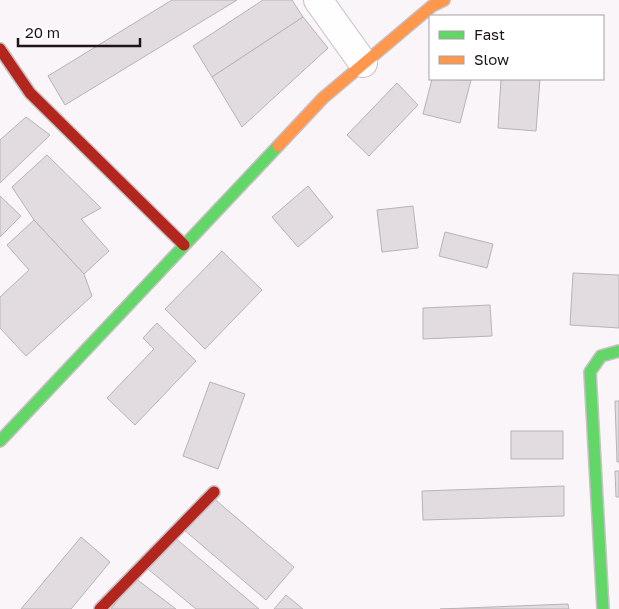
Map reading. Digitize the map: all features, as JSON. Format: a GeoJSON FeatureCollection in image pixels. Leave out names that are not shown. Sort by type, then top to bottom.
{"type":"FeatureCollection","features":[{"type":"Feature","properties":{"kind":"street"},"geometry":{"type":"LineString","coordinates":[[318,0],[363,63]]}},
{"type":"Feature","properties":{"kind":"street"},"geometry":{"type":"LineString","coordinates":[[0,441],[323,98],[432,6],[444,0]]}},
{"type":"Feature","properties":{"kind":"street"},"geometry":{"type":"LineString","coordinates":[[0,49],[30,93],[184,244]]}},
{"type":"Feature","properties":{"kind":"street"},"geometry":{"type":"LineString","coordinates":[[603,609],[590,372],[594,360],[607,352],[619,351]]}},
{"type":"Feature","properties":{"kind":"street"},"geometry":{"type":"LineString","coordinates":[[100,609],[214,492]]}},
{"type":"Feature","properties":{"kind":"building"},"geometry":{"type":"Polygon","coordinates":[[[172,0],[237,0],[65,105],[48,76],[172,0]]]}},
{"type":"Feature","properties":{"kind":"building"},"geometry":{"type":"Polygon","coordinates":[[[263,0],[292,0],[303,17],[212,77],[193,46],[263,0]]]}},
{"type":"Feature","properties":{"kind":"building"},"geometry":{"type":"Polygon","coordinates":[[[303,17],[328,48],[242,127],[212,77],[303,17]]]}},
{"type":"Feature","properties":{"kind":"building"},"geometry":{"type":"Polygon","coordinates":[[[432,80],[471,80],[460,123],[423,114],[432,80]]]}},
{"type":"Feature","properties":{"kind":"building"},"geometry":{"type":"Polygon","coordinates":[[[501,80],[540,80],[536,131],[498,128],[501,80]]]}},
{"type":"Feature","properties":{"kind":"building"},"geometry":{"type":"Polygon","coordinates":[[[397,83],[418,105],[369,156],[347,135],[397,83]]]}},
{"type":"Feature","properties":{"kind":"building"},"geometry":{"type":"Polygon","coordinates":[[[26,117],[50,135],[0,183],[0,140],[26,117]]]}},
{"type":"Feature","properties":{"kind":"building"},"geometry":{"type":"Polygon","coordinates":[[[47,155],[101,208],[81,219],[109,251],[84,274],[34,220],[12,187],[47,155]]]}},
{"type":"Feature","properties":{"kind":"building"},"geometry":{"type":"Polygon","coordinates":[[[308,186],[333,217],[298,247],[272,217],[308,186]]]}},
{"type":"Feature","properties":{"kind":"building"},"geometry":{"type":"Polygon","coordinates":[[[0,196],[21,216],[0,237],[0,196]]]}},
{"type":"Feature","properties":{"kind":"building"},"geometry":{"type":"Polygon","coordinates":[[[413,206],[418,248],[382,252],[377,210],[413,206]]]}},
{"type":"Feature","properties":{"kind":"building"},"geometry":{"type":"Polygon","coordinates":[[[34,220],[84,274],[92,296],[26,356],[0,328],[0,297],[29,270],[7,245],[34,220]]]}},
{"type":"Feature","properties":{"kind":"building"},"geometry":{"type":"Polygon","coordinates":[[[445,232],[493,244],[487,268],[439,256],[445,232]]]}},
{"type":"Feature","properties":{"kind":"building"},"geometry":{"type":"Polygon","coordinates":[[[222,251],[262,290],[205,349],[165,309],[222,251]]]}},
{"type":"Feature","properties":{"kind":"building"},"geometry":{"type":"Polygon","coordinates":[[[573,273],[619,275],[619,328],[570,325],[573,273]]]}},
{"type":"Feature","properties":{"kind":"building"},"geometry":{"type":"Polygon","coordinates":[[[490,305],[492,336],[423,339],[423,308],[490,305]]]}},
{"type":"Feature","properties":{"kind":"building"},"geometry":{"type":"Polygon","coordinates":[[[157,323],[196,361],[135,425],[107,398],[154,349],[143,338],[157,323]]]}},
{"type":"Feature","properties":{"kind":"building"},"geometry":{"type":"Polygon","coordinates":[[[210,382],[245,394],[218,469],[183,456],[210,382]]]}},
{"type":"Feature","properties":{"kind":"building"},"geometry":{"type":"Polygon","coordinates":[[[615,401],[619,401],[619,462],[617,462],[615,401]]]}},
{"type":"Feature","properties":{"kind":"building"},"geometry":{"type":"Polygon","coordinates":[[[511,431],[563,431],[563,459],[511,459],[511,431]]]}},
{"type":"Feature","properties":{"kind":"building"},"geometry":{"type":"Polygon","coordinates":[[[615,471],[619,471],[619,497],[616,497],[615,471]]]}},
{"type":"Feature","properties":{"kind":"building"},"geometry":{"type":"Polygon","coordinates":[[[564,486],[564,516],[423,520],[422,491],[564,486]]]}},
{"type":"Feature","properties":{"kind":"building"},"geometry":{"type":"Polygon","coordinates":[[[211,496],[294,567],[266,600],[183,529],[211,496]]]}},
{"type":"Feature","properties":{"kind":"building"},"geometry":{"type":"Polygon","coordinates":[[[81,537],[110,562],[71,609],[21,609],[81,537]]]}},
{"type":"Feature","properties":{"kind":"building"},"geometry":{"type":"Polygon","coordinates":[[[174,537],[259,609],[196,609],[148,569],[174,537]]]}},
{"type":"Feature","properties":{"kind":"building"},"geometry":{"type":"Polygon","coordinates":[[[135,578],[176,609],[111,609],[135,578]]]}},
{"type":"Feature","properties":{"kind":"building"},"geometry":{"type":"Polygon","coordinates":[[[286,595],[303,609],[274,609],[286,595]]]}},
{"type":"Feature","properties":{"kind":"building"},"geometry":{"type":"Polygon","coordinates":[[[568,604],[569,609],[440,609],[568,604]]]}},
{"type":"Feature","properties":{"kind":"traffic: fast"},"geometry":{"type":"LineString","coordinates":[[0,441],[278,146]]}},
{"type":"Feature","properties":{"kind":"traffic: fast"},"geometry":{"type":"LineString","coordinates":[[603,609],[590,372],[601,356],[619,351]]}},
{"type":"Feature","properties":{"kind":"traffic: slow"},"geometry":{"type":"LineString","coordinates":[[278,146],[323,98],[432,6],[444,0]]}},
{"type":"Feature","properties":{"kind":"traffic: jam"},"geometry":{"type":"LineString","coordinates":[[0,49],[30,93],[184,245]]}},
{"type":"Feature","properties":{"kind":"traffic: jam"},"geometry":{"type":"LineString","coordinates":[[100,609],[214,492]]}}]}
